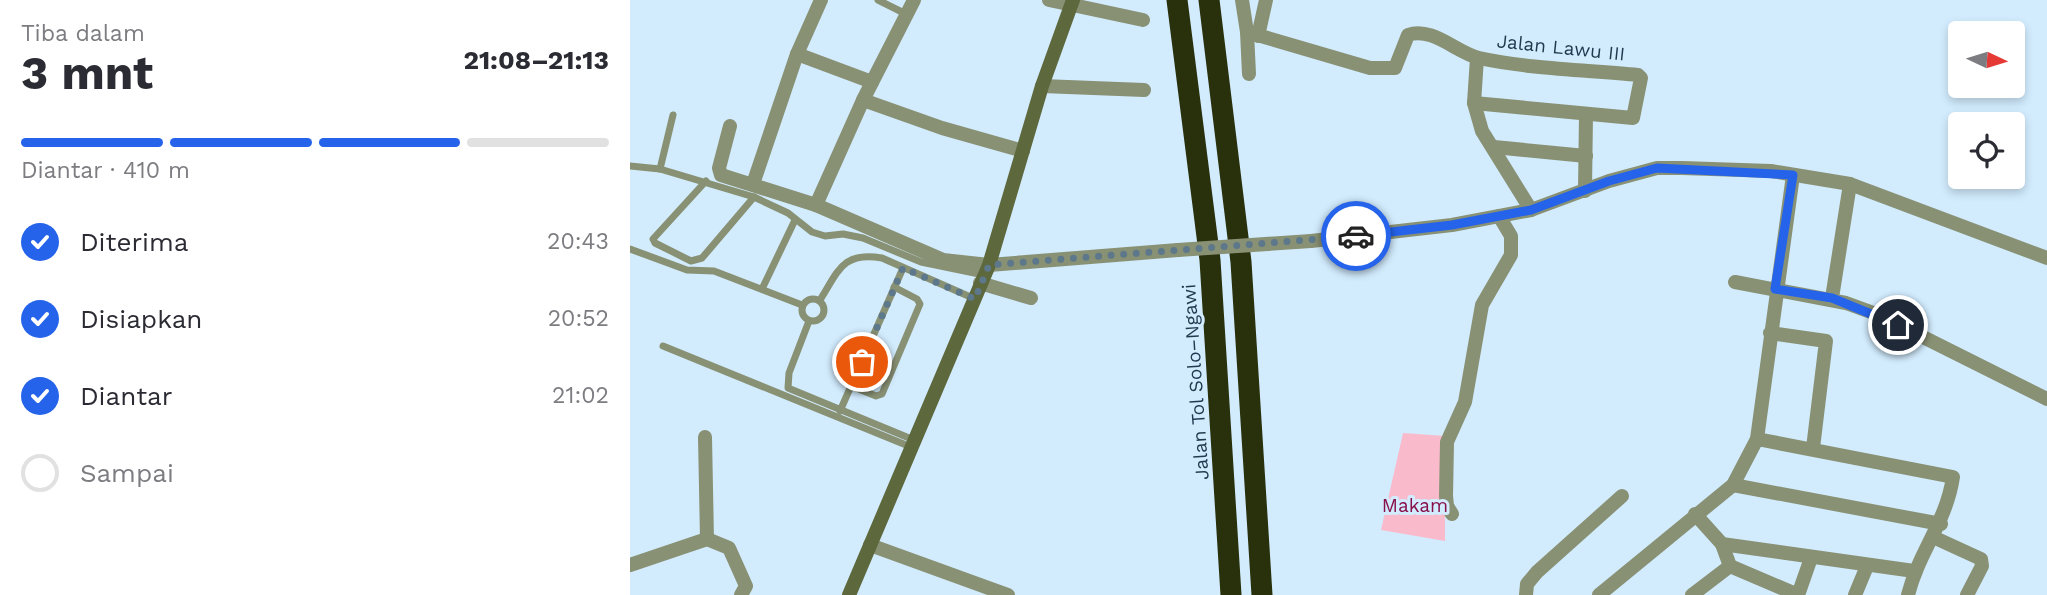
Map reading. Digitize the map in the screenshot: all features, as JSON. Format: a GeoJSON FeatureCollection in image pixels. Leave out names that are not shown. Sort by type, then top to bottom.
{"type":"FeatureCollection","features":[{"type":"Feature","properties":{"kind":"highway","name":"Jalan Tol Solo–Ngawi"},"geometry":{"type":"LineString","coordinates":[[1177,0],[1210,260],[1231,595]]}},
{"type":"Feature","properties":{"kind":"highway"},"geometry":{"type":"LineString","coordinates":[[1209,0],[1241,262],[1262,595]]}},
{"type":"Feature","properties":{"kind":"street"},"geometry":{"type":"LineString","coordinates":[[753,190],[797,54],[821,0]]}},
{"type":"Feature","properties":{"kind":"street"},"geometry":{"type":"LineString","coordinates":[[816,205],[863,100],[914,0]]}},
{"type":"Feature","properties":{"kind":"street"},"geometry":{"type":"LineString","coordinates":[[1049,0],[1143,20]]}},
{"type":"Feature","properties":{"kind":"street"},"geometry":{"type":"LineString","coordinates":[[1242,0],[1252,34]]}},
{"type":"Feature","properties":{"kind":"street"},"geometry":{"type":"LineString","coordinates":[[1249,74],[1252,34],[1266,0]]}},
{"type":"Feature","properties":{"kind":"street"},"geometry":{"type":"LineString","coordinates":[[849,595],[975,299],[1042,86],[1072,3]]}},
{"type":"Feature","properties":{"kind":"street"},"geometry":{"type":"LineString","coordinates":[[1252,34],[1370,68],[1395,68],[1408,35],[1414,33],[1439,39],[1477,58],[1474,103],[1482,131],[1531,210]]}},
{"type":"Feature","properties":{"kind":"street"},"geometry":{"type":"LineString","coordinates":[[797,54],[872,82]]}},
{"type":"Feature","properties":{"kind":"street","name":"Jalan Lawu III"},"geometry":{"type":"LineString","coordinates":[[1477,58],[1640,76],[1635,117],[1587,114]]}},
{"type":"Feature","properties":{"kind":"street"},"geometry":{"type":"LineString","coordinates":[[1042,86],[1144,90]]}},
{"type":"Feature","properties":{"kind":"street"},"geometry":{"type":"LineString","coordinates":[[863,100],[942,128],[1023,152]]}},
{"type":"Feature","properties":{"kind":"street"},"geometry":{"type":"LineString","coordinates":[[1474,103],[1587,114],[1585,191]]}},
{"type":"Feature","properties":{"kind":"street"},"geometry":{"type":"LineString","coordinates":[[730,126],[719,168],[721,175],[753,190],[816,205],[943,260],[984,274],[1031,298]]}},
{"type":"Feature","properties":{"kind":"street"},"geometry":{"type":"LineString","coordinates":[[1494,147],[1586,156]]}},
{"type":"Feature","properties":{"kind":"street"},"geometry":{"type":"LineString","coordinates":[[984,274],[1178,250],[1311,241],[1452,225],[1531,210],[1609,181],[1657,168],[1793,175],[1850,184],[2047,258]]}},
{"type":"Feature","properties":{"kind":"street"},"geometry":{"type":"LineString","coordinates":[[1599,595],[1733,485],[1757,439],[1775,289],[1793,175]]}},
{"type":"Feature","properties":{"kind":"street"},"geometry":{"type":"LineString","coordinates":[[1832,298],[1850,184]]}},
{"type":"Feature","properties":{"kind":"street"},"geometry":{"type":"LineString","coordinates":[[1452,513],[1447,506],[1446,496],[1447,442],[1465,401],[1482,305],[1511,255],[1511,236],[1499,216]]}},
{"type":"Feature","properties":{"kind":"street"},"geometry":{"type":"LineString","coordinates":[[1735,282],[1832,298],[1879,315],[2047,399]]}},
{"type":"Feature","properties":{"kind":"street"},"geometry":{"type":"LineString","coordinates":[[1770,333],[1826,341],[1814,448]]}},
{"type":"Feature","properties":{"kind":"street"},"geometry":{"type":"LineString","coordinates":[[705,437],[707,539]]}},
{"type":"Feature","properties":{"kind":"street"},"geometry":{"type":"LineString","coordinates":[[1757,439],[1950,474],[1952,481],[1941,524],[1914,571],[1908,595]]}},
{"type":"Feature","properties":{"kind":"street"},"geometry":{"type":"LineString","coordinates":[[1733,485],[1941,524]]}},
{"type":"Feature","properties":{"kind":"street"},"geometry":{"type":"LineString","coordinates":[[1526,595],[1527,584],[1537,572],[1622,496]]}},
{"type":"Feature","properties":{"kind":"street"},"geometry":{"type":"LineString","coordinates":[[1695,514],[1722,544],[1730,566],[1798,595],[1811,558]]}},
{"type":"Feature","properties":{"kind":"street"},"geometry":{"type":"LineString","coordinates":[[1933,537],[1981,559],[1982,566],[1967,595]]}},
{"type":"Feature","properties":{"kind":"street"},"geometry":{"type":"LineString","coordinates":[[630,565],[707,539],[729,548],[746,586],[741,595]]}},
{"type":"Feature","properties":{"kind":"street"},"geometry":{"type":"LineString","coordinates":[[1722,544],[1914,571]]}},
{"type":"Feature","properties":{"kind":"street"},"geometry":{"type":"LineString","coordinates":[[870,545],[1007,595]]}},
{"type":"Feature","properties":{"kind":"street"},"geometry":{"type":"LineString","coordinates":[[1692,595],[1730,566]]}},
{"type":"Feature","properties":{"kind":"street"},"geometry":{"type":"LineString","coordinates":[[1856,595],[1867,566]]}},
{"type":"Feature","properties":{"kind":"lane"},"geometry":{"type":"LineString","coordinates":[[877,0],[907,15]]}},
{"type":"Feature","properties":{"kind":"lane"},"geometry":{"type":"LineString","coordinates":[[660,169],[673,115]]}},
{"type":"Feature","properties":{"kind":"lane"},"geometry":{"type":"LineString","coordinates":[[630,166],[660,169],[753,190],[811,232],[825,236],[843,234],[863,238],[921,262],[984,274]]}},
{"type":"Feature","properties":{"kind":"lane"},"geometry":{"type":"LineString","coordinates":[[706,181],[653,239],[654,243],[691,261],[702,258],[753,190]]}},
{"type":"Feature","properties":{"kind":"lane"},"geometry":{"type":"LineString","coordinates":[[762,289],[795,220]]}},
{"type":"Feature","properties":{"kind":"lane"},"geometry":{"type":"LineString","coordinates":[[630,248],[687,270],[714,271],[802,305]]}},
{"type":"Feature","properties":{"kind":"lane"},"geometry":{"type":"LineString","coordinates":[[820,300],[844,263],[857,257],[882,258],[975,299]]}},
{"type":"Feature","properties":{"kind":"lane"},"geometry":{"type":"LineString","coordinates":[[839,413],[903,268]]}},
{"type":"Feature","properties":{"kind":"lane"},"geometry":{"type":"LineString","coordinates":[[851,386],[880,396],[897,358],[920,304],[917,299],[894,287]]}},
{"type":"Feature","properties":{"kind":"lane"},"geometry":{"type":"LineString","coordinates":[[802,305],[813,298],[820,300]]}},
{"type":"Feature","properties":{"kind":"lane"},"geometry":{"type":"LineString","coordinates":[[820,300],[824,312],[821,317],[810,321],[786,384],[793,391],[839,413]]}},
{"type":"Feature","properties":{"kind":"lane"},"geometry":{"type":"LineString","coordinates":[[802,305],[802,312],[810,321]]}},
{"type":"Feature","properties":{"kind":"lane"},"geometry":{"type":"LineString","coordinates":[[663,346],[913,444]]}},
{"type":"Feature","properties":{"kind":"green space","name":"Makam"},"geometry":{"type":"Polygon","coordinates":[[[1403,433],[1445,436],[1445,541],[1381,530],[1403,433]]]}},
{"type":"Feature","properties":{"kind":"way so far"},"geometry":{"type":"LineString","coordinates":[[862,362],[903,268],[975,299],[989,265],[1356,236]]}},
{"type":"Feature","properties":{"kind":"route"},"geometry":{"type":"LineString","coordinates":[[1356,236],[1452,225],[1531,210],[1609,181],[1657,168],[1771,171],[1793,175],[1775,289],[1832,298],[1898,325]]}}]}
